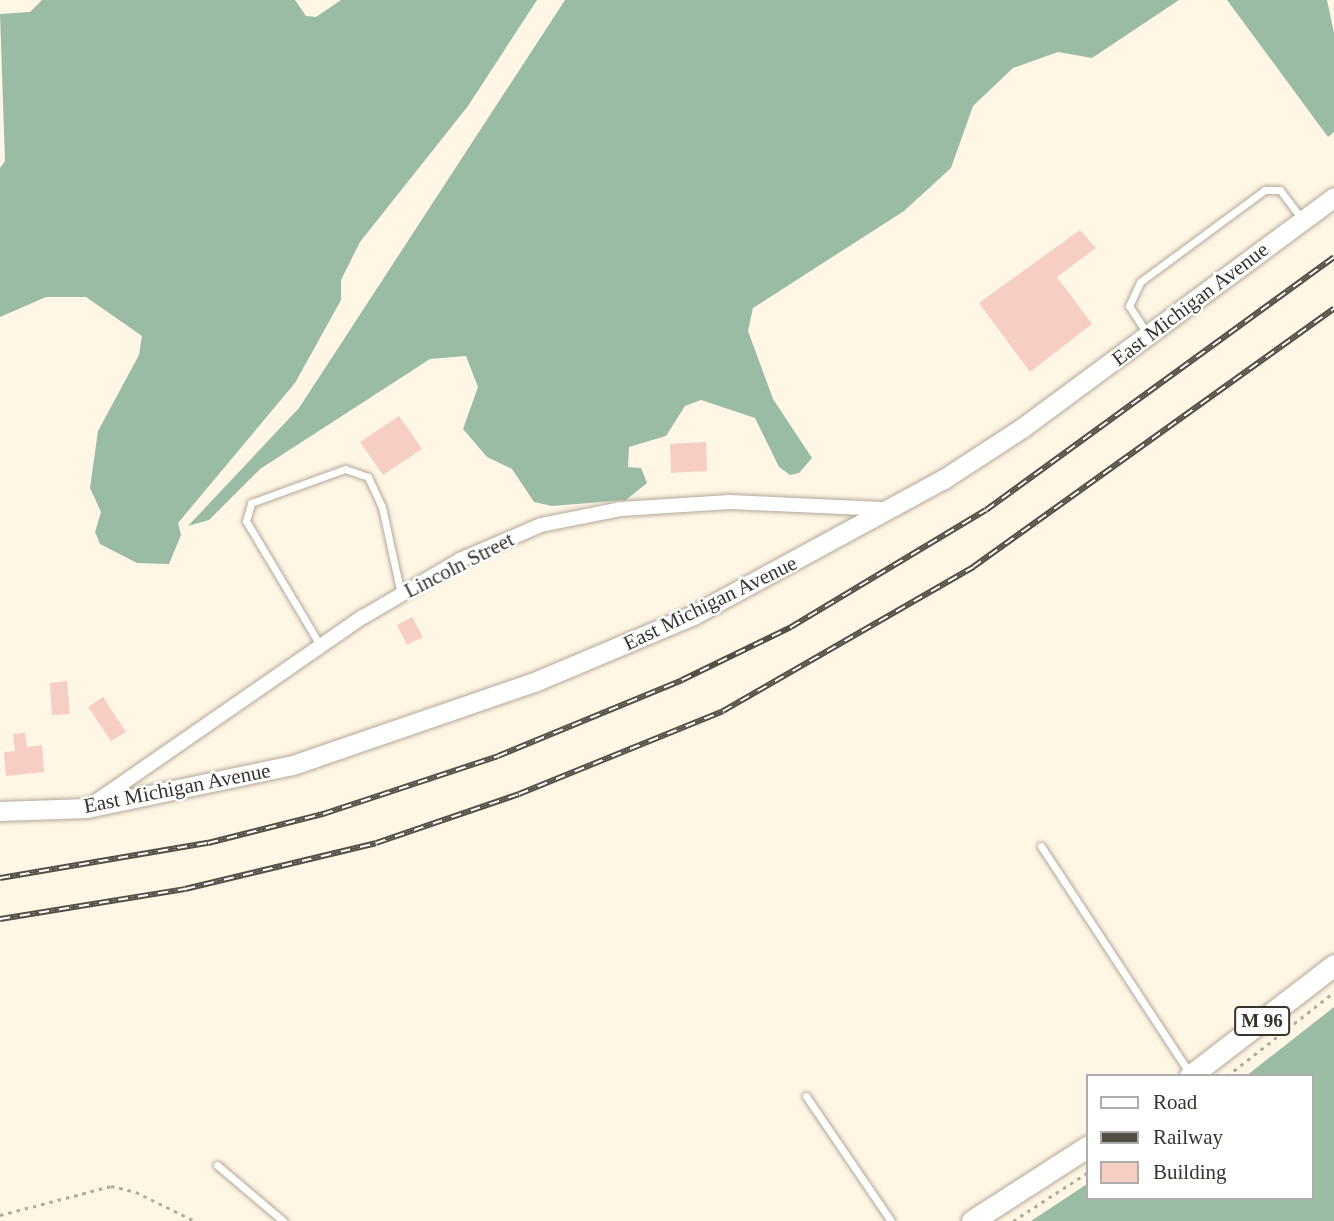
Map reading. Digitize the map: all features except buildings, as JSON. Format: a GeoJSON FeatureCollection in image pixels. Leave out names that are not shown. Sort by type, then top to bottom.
{"type":"FeatureCollection","features":[{"type":"Feature","properties":{"kind":"main road","name":"M 96"},"geometry":{"type":"LineString","coordinates":[[1191,1074],[1334,965]]}},
{"type":"Feature","properties":{"kind":"main road"},"geometry":{"type":"LineString","coordinates":[[972,1221],[1086,1148]]}},
{"type":"Feature","properties":{"kind":"street","name":"East Michigan Avenue"},"geometry":{"type":"LineString","coordinates":[[0,811],[87,808],[293,765],[534,682],[693,615],[893,509],[1022,428],[1334,197]]}},
{"type":"Feature","properties":{"kind":"street","name":"Lincoln Street"},"geometry":{"type":"LineString","coordinates":[[87,808],[320,645],[401,595],[495,544],[571,517],[730,502],[893,509]]}},
{"type":"Feature","properties":{"kind":"lane"},"geometry":{"type":"LineString","coordinates":[[1149,335],[1129,306],[1140,282],[1265,190],[1280,190],[1303,220]]}},
{"type":"Feature","properties":{"kind":"lane"},"geometry":{"type":"LineString","coordinates":[[320,645],[246,521],[251,503],[345,469],[368,477],[382,507],[401,595]]}},
{"type":"Feature","properties":{"kind":"lane"},"geometry":{"type":"LineString","coordinates":[[1041,846],[1189,1074]]}},
{"type":"Feature","properties":{"kind":"lane"},"geometry":{"type":"LineString","coordinates":[[806,1096],[891,1221]]}},
{"type":"Feature","properties":{"kind":"lane"},"geometry":{"type":"LineString","coordinates":[[217,1165],[283,1221]]}},
{"type":"Feature","properties":{"kind":"path"},"geometry":{"type":"LineString","coordinates":[[1230,1074],[1334,992]]}},
{"type":"Feature","properties":{"kind":"path"},"geometry":{"type":"LineString","coordinates":[[1013,1221],[1085,1175]]}},
{"type":"Feature","properties":{"kind":"path"},"geometry":{"type":"LineString","coordinates":[[0,1215],[111,1186],[136,1192],[195,1221]]}},
{"type":"Feature","properties":{"kind":"green space"},"geometry":{"type":"Polygon","coordinates":[[[42,0],[295,0],[306,16],[316,17],[341,0],[537,0],[468,106],[360,242],[341,280],[341,300],[295,383],[178,523],[181,535],[169,564],[137,563],[100,544],[95,532],[101,512],[90,488],[98,431],[139,355],[142,336],[86,297],[46,297],[0,317],[0,168],[5,161],[0,14],[30,12],[42,0]]]}},
{"type":"Feature","properties":{"kind":"green space"},"geometry":{"type":"Polygon","coordinates":[[[565,0],[1179,0],[1092,58],[1058,52],[1013,68],[973,106],[951,168],[904,211],[753,308],[748,331],[773,399],[812,458],[799,473],[790,475],[779,467],[755,418],[701,400],[685,406],[666,436],[629,447],[628,467],[641,468],[647,483],[626,500],[552,506],[534,502],[512,469],[487,457],[463,429],[478,387],[466,356],[430,359],[260,469],[209,520],[188,526],[299,408],[565,0]]]}},
{"type":"Feature","properties":{"kind":"green space"},"geometry":{"type":"Polygon","coordinates":[[[1227,0],[1327,0],[1334,33],[1334,132],[1328,137],[1227,0]]]}},
{"type":"Feature","properties":{"kind":"green space"},"geometry":{"type":"Polygon","coordinates":[[[1334,1007],[1334,1221],[1031,1221],[1086,1185],[1086,1200],[1313,1200],[1313,1074],[1249,1074],[1334,1007]]]}},
{"type":"Feature","properties":{"kind":"railway"},"geometry":{"type":"LineString","coordinates":[[0,878],[208,843],[323,814],[498,756],[682,680],[791,627],[986,510],[1334,257]]}},
{"type":"Feature","properties":{"kind":"railway"},"geometry":{"type":"LineString","coordinates":[[0,919],[185,889],[376,843],[519,794],[723,711],[973,567],[1334,309]]}}]}
